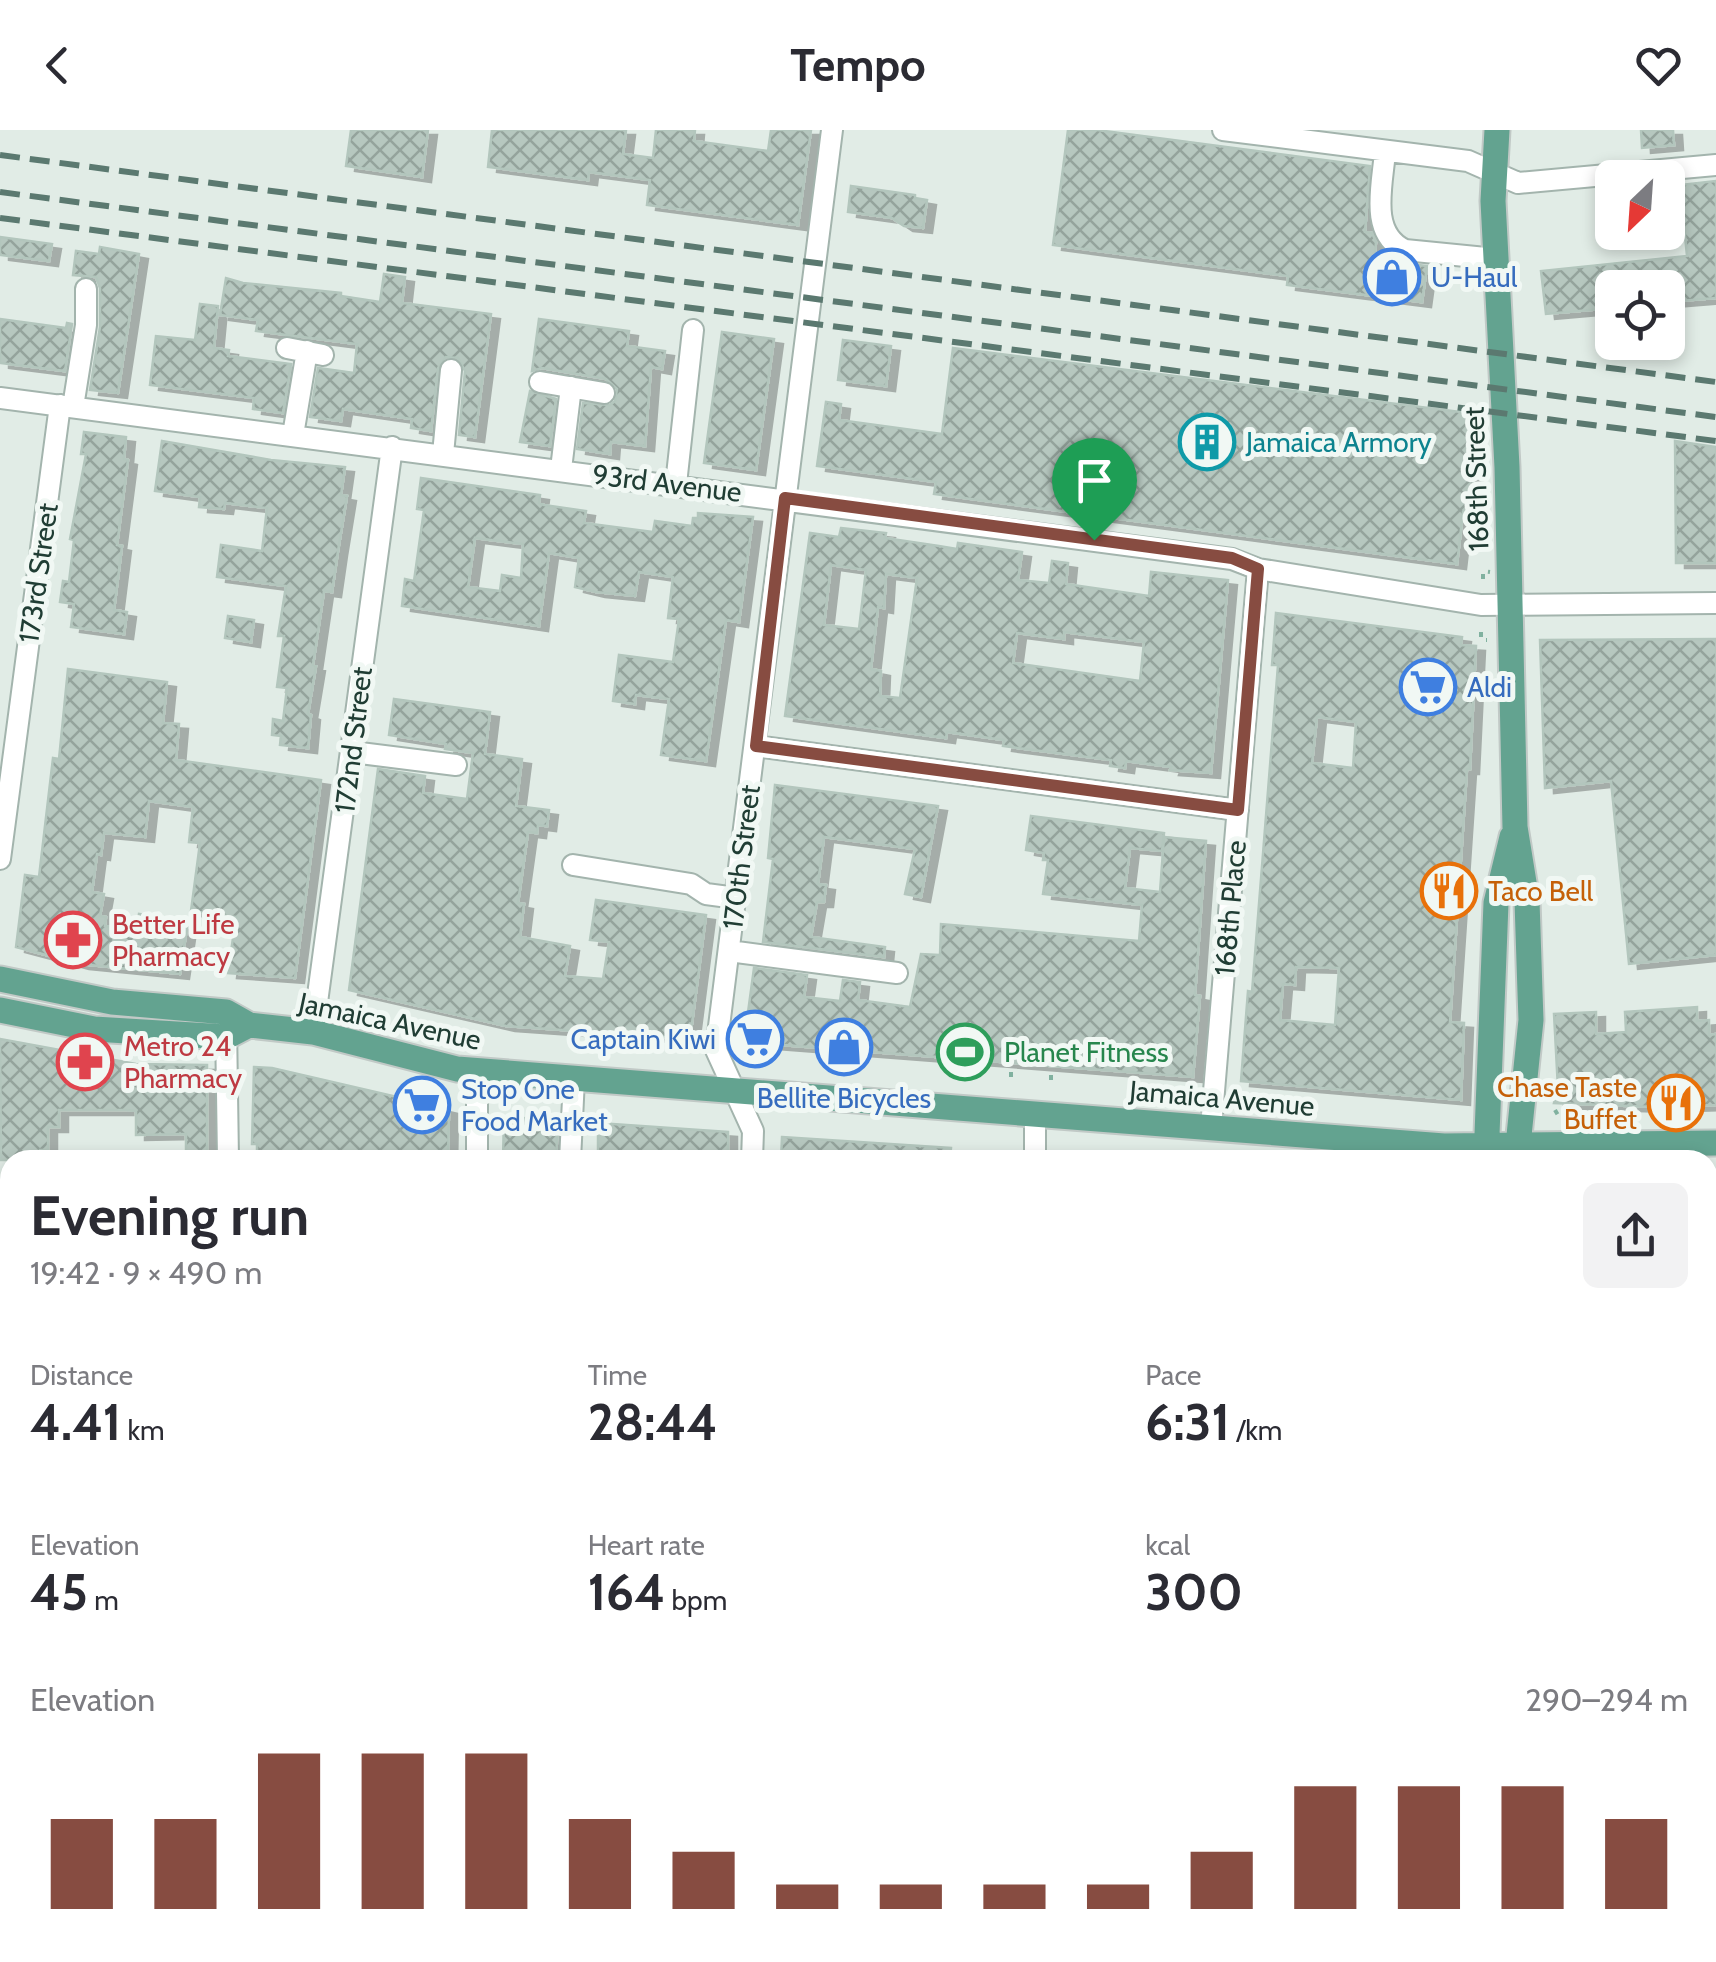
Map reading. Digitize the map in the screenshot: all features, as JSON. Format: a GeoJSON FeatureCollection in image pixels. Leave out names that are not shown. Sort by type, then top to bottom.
{"type":"FeatureCollection","features":[{"type":"Feature","properties":{"kind":"main road","name":"168th Street"},"geometry":{"type":"LineString","coordinates":[[1497,130],[1493,173],[1507,467],[1514,827],[1528,901],[1531,1020],[1518,1146]]}},
{"type":"Feature","properties":{"kind":"main road","name":"168th Street"},"geometry":{"type":"LineString","coordinates":[[1486,1150],[1496,904],[1514,827]]}},
{"type":"Feature","properties":{"kind":"main road","name":"Jamaica Avenue"},"geometry":{"type":"LineString","coordinates":[[0,978],[233,1025],[313,1032],[457,1069],[1468,1150]]}},
{"type":"Feature","properties":{"kind":"main road","name":"Jamaica Avenue"},"geometry":{"type":"LineString","coordinates":[[0,1010],[94,1029],[233,1025]]}},
{"type":"Feature","properties":{"kind":"main road","name":"Jamaica Avenue"},"geometry":{"type":"LineString","coordinates":[[1500,1150],[1518,1146],[1716,1143]]}},
{"type":"Feature","properties":{"kind":"street","name":"170th Street"},"geometry":{"type":"LineString","coordinates":[[752,1150],[753,1131],[716,1050],[832,130]]}},
{"type":"Feature","properties":{"kind":"street"},"geometry":{"type":"LineString","coordinates":[[1223,130],[1468,161],[1518,183],[1716,165]]}},
{"type":"Feature","properties":{"kind":"street"},"geometry":{"type":"LineString","coordinates":[[1385,151],[1381,218],[1393,244],[1405,250],[1496,258]]}},
{"type":"Feature","properties":{"kind":"street","name":"173rd Street"},"geometry":{"type":"LineString","coordinates":[[0,859],[66,406],[86,325],[86,289]]}},
{"type":"Feature","properties":{"kind":"street"},"geometry":{"type":"LineString","coordinates":[[676,484],[693,330]]}},
{"type":"Feature","properties":{"kind":"street"},"geometry":{"type":"LineString","coordinates":[[293,435],[306,351]]}},
{"type":"Feature","properties":{"kind":"street"},"geometry":{"type":"LineString","coordinates":[[442,454],[452,370]]}},
{"type":"Feature","properties":{"kind":"street"},"geometry":{"type":"LineString","coordinates":[[540,382],[604,393]]}},
{"type":"Feature","properties":{"kind":"street"},"geometry":{"type":"LineString","coordinates":[[562,469],[571,387]]}},
{"type":"Feature","properties":{"kind":"street","name":"93rd Avenue"},"geometry":{"type":"LineString","coordinates":[[0,398],[1232,558],[1258,569],[1481,605],[1716,603]]}},
{"type":"Feature","properties":{"kind":"street","name":"172nd Street"},"geometry":{"type":"LineString","coordinates":[[313,1032],[392,447]]}},
{"type":"Feature","properties":{"kind":"street","name":"168th Place"},"geometry":{"type":"LineString","coordinates":[[1211,1127],[1258,569]]}},
{"type":"Feature","properties":{"kind":"street"},"geometry":{"type":"LineString","coordinates":[[756,746],[1238,810]]}},
{"type":"Feature","properties":{"kind":"street"},"geometry":{"type":"LineString","coordinates":[[352,752],[456,765]]}},
{"type":"Feature","properties":{"kind":"street"},"geometry":{"type":"LineString","coordinates":[[573,865],[691,884],[706,894],[736,898]]}},
{"type":"Feature","properties":{"kind":"street"},"geometry":{"type":"LineString","coordinates":[[729,950],[897,973]]}},
{"type":"Feature","properties":{"kind":"street"},"geometry":{"type":"LineString","coordinates":[[228,1150],[233,1025]]}},
{"type":"Feature","properties":{"kind":"street"},"geometry":{"type":"LineString","coordinates":[[476,1150],[478,1071]]}},
{"type":"Feature","properties":{"kind":"street"},"geometry":{"type":"LineString","coordinates":[[570,1150],[574,1078]]}},
{"type":"Feature","properties":{"kind":"street"},"geometry":{"type":"LineString","coordinates":[[1034,1150],[1035,1113]]}},
{"type":"Feature","properties":{"kind":"street"},"geometry":{"type":"LineString","coordinates":[[1263,1962],[1274,1962]]}},
{"type":"Feature","properties":{"kind":"path"},"geometry":{"type":"LineString","coordinates":[[1483,579],[1483,572],[1490,572]]}},
{"type":"Feature","properties":{"kind":"path"},"geometry":{"type":"LineString","coordinates":[[1481,632],[1481,640],[1486,640]]}},
{"type":"Feature","properties":{"kind":"path"},"geometry":{"type":"LineString","coordinates":[[1010,1072],[1011,1080]]}},
{"type":"Feature","properties":{"kind":"path"},"geometry":{"type":"LineString","coordinates":[[1050,1075],[1051,1084]]}},
{"type":"Feature","properties":{"kind":"path"},"geometry":{"type":"LineString","coordinates":[[1555,1110],[1559,1117]]}},
{"type":"Feature","properties":{"kind":"building"},"geometry":{"type":"Polygon","coordinates":[[[351,130],[428,130],[422,177],[346,166],[351,130]]]}},
{"type":"Feature","properties":{"kind":"building"},"geometry":{"type":"Polygon","coordinates":[[[492,130],[626,130],[623,154],[653,158],[656,130],[695,130],[694,141],[768,151],[771,130],[811,130],[798,225],[647,205],[650,180],[589,172],[588,180],[488,167],[492,130]]]}},
{"type":"Feature","properties":{"kind":"building"},"geometry":{"type":"Polygon","coordinates":[[[1068,130],[1097,130],[1370,166],[1365,232],[1372,233],[1375,253],[1427,266],[1422,302],[1287,285],[1288,276],[1053,245],[1068,130]]]}},
{"type":"Feature","properties":{"kind":"building"},"geometry":{"type":"Polygon","coordinates":[[[1641,130],[1673,130],[1674,145],[1642,148],[1641,130]]]}},
{"type":"Feature","properties":{"kind":"building"},"geometry":{"type":"Polygon","coordinates":[[[1716,181],[1716,298],[1685,301],[1685,270],[1595,270],[1595,310],[1546,314],[1541,271],[1687,256],[1685,184],[1716,181]]]}},
{"type":"Feature","properties":{"kind":"building"},"geometry":{"type":"Polygon","coordinates":[[[851,186],[927,200],[923,228],[904,226],[892,218],[848,212],[851,186]]]}},
{"type":"Feature","properties":{"kind":"building"},"geometry":{"type":"Polygon","coordinates":[[[0,237],[52,244],[49,261],[0,255],[0,237]]]}},
{"type":"Feature","properties":{"kind":"building"},"geometry":{"type":"Polygon","coordinates":[[[100,247],[139,254],[118,393],[90,390],[100,327],[100,288],[96,277],[73,275],[76,251],[99,254],[100,247]]]}},
{"type":"Feature","properties":{"kind":"building"},"geometry":{"type":"Polygon","coordinates":[[[384,274],[405,277],[402,303],[491,314],[475,437],[459,435],[465,371],[458,358],[446,357],[438,368],[431,431],[411,428],[412,419],[343,409],[341,421],[310,417],[318,368],[354,373],[357,344],[256,331],[258,320],[220,315],[226,278],[380,302],[384,274]]]}},
{"type":"Feature","properties":{"kind":"building"},"geometry":{"type":"Polygon","coordinates":[[[200,304],[218,306],[214,348],[229,350],[228,356],[291,364],[283,413],[253,409],[254,398],[150,385],[156,336],[195,340],[200,304]]]}},
{"type":"Feature","properties":{"kind":"building"},"geometry":{"type":"Polygon","coordinates":[[[0,319],[66,328],[67,323],[72,324],[65,371],[0,363],[0,319]]]}},
{"type":"Feature","properties":{"kind":"building"},"geometry":{"type":"Polygon","coordinates":[[[539,319],[629,331],[627,346],[665,351],[662,369],[651,367],[645,446],[611,442],[610,454],[577,449],[583,403],[610,405],[617,389],[606,379],[542,368],[532,371],[539,319]]]}},
{"type":"Feature","properties":{"kind":"building"},"geometry":{"type":"Polygon","coordinates":[[[722,332],[774,339],[756,470],[704,463],[722,332]]]}},
{"type":"Feature","properties":{"kind":"building"},"geometry":{"type":"Polygon","coordinates":[[[843,340],[891,346],[886,386],[838,380],[843,340]]]}},
{"type":"Feature","properties":{"kind":"building","name":"Jamaica Armory"},"geometry":{"type":"Polygon","coordinates":[[[953,348],[1477,414],[1470,468],[1475,468],[1470,512],[1463,512],[1457,564],[934,494],[936,482],[817,466],[826,402],[841,404],[839,420],[942,434],[953,348]]]}},
{"type":"Feature","properties":{"kind":"building"},"geometry":{"type":"Polygon","coordinates":[[[530,391],[556,399],[550,446],[520,442],[530,391]]]}},
{"type":"Feature","properties":{"kind":"building"},"geometry":{"type":"Polygon","coordinates":[[[84,432],[126,437],[124,459],[128,460],[117,545],[122,546],[114,610],[127,612],[124,634],[71,627],[74,604],[60,602],[63,581],[69,582],[74,540],[70,539],[86,454],[81,454],[84,432]]]}},
{"type":"Feature","properties":{"kind":"building"},"geometry":{"type":"Polygon","coordinates":[[[162,441],[271,460],[345,467],[341,495],[347,496],[332,592],[324,591],[313,665],[316,666],[308,714],[308,748],[280,745],[281,736],[272,735],[273,719],[283,721],[287,688],[277,687],[284,636],[278,636],[286,586],[217,577],[221,545],[262,551],[267,508],[225,503],[224,509],[199,507],[200,497],[155,491],[162,441]]]}},
{"type":"Feature","properties":{"kind":"building"},"geometry":{"type":"Polygon","coordinates":[[[1675,441],[1716,447],[1716,563],[1676,563],[1675,441]]]}},
{"type":"Feature","properties":{"kind":"building"},"geometry":{"type":"Polygon","coordinates":[[[421,478],[540,495],[539,503],[544,505],[586,511],[584,523],[653,532],[655,521],[692,526],[698,513],[753,517],[739,622],[726,620],[706,761],[661,755],[669,699],[636,695],[635,704],[613,701],[619,655],[673,662],[679,619],[668,618],[673,577],[639,572],[635,596],[596,592],[575,587],[579,558],[549,553],[539,626],[402,606],[405,579],[414,581],[424,510],[417,509],[421,478]],[[475,538],[468,587],[500,591],[502,575],[521,578],[523,544],[475,538]]]}},
{"type":"Feature","properties":{"kind":"building"},"geometry":{"type":"Polygon","coordinates":[[[841,528],[886,533],[885,538],[957,549],[958,543],[1022,552],[1018,580],[1049,583],[1052,561],[1068,563],[1066,584],[1149,596],[1151,572],[1228,580],[1211,773],[1126,761],[1125,768],[1110,766],[1111,760],[1003,746],[1004,740],[947,732],[946,738],[785,716],[810,533],[839,537],[841,528]],[[831,565],[824,625],[859,629],[866,570],[831,565]],[[886,574],[884,608],[878,607],[871,669],[881,671],[880,696],[900,698],[917,578],[886,574]],[[1064,632],[1064,639],[1017,633],[1013,663],[1140,681],[1144,642],[1064,632]]]}},
{"type":"Feature","properties":{"kind":"building"},"geometry":{"type":"Polygon","coordinates":[[[1276,613],[1462,637],[1461,645],[1476,646],[1450,1022],[1464,1023],[1461,1100],[1241,1081],[1248,991],[1252,992],[1278,665],[1272,665],[1276,613]],[[1317,717],[1312,763],[1353,768],[1356,722],[1317,717]],[[1296,967],[1295,985],[1283,984],[1280,1020],[1335,1025],[1339,968],[1296,967]]]}},
{"type":"Feature","properties":{"kind":"building"},"geometry":{"type":"Polygon","coordinates":[[[228,616],[254,620],[251,642],[225,638],[228,616]]]}},
{"type":"Feature","properties":{"kind":"building"},"geometry":{"type":"Polygon","coordinates":[[[1716,639],[1716,955],[1629,964],[1611,781],[1545,788],[1540,640],[1716,639]]]}},
{"type":"Feature","properties":{"kind":"building"},"geometry":{"type":"Polygon","coordinates":[[[68,669],[167,682],[163,723],[179,724],[176,760],[321,780],[295,978],[228,973],[236,917],[191,911],[200,843],[189,842],[193,807],[149,801],[145,837],[104,833],[92,892],[104,894],[100,916],[106,917],[105,926],[137,930],[139,914],[188,921],[180,974],[80,964],[16,947],[25,875],[39,877],[53,758],[59,759],[68,669]]]}},
{"type":"Feature","properties":{"kind":"building"},"geometry":{"type":"Polygon","coordinates":[[[394,699],[490,712],[485,754],[522,759],[516,806],[549,810],[547,826],[538,825],[537,833],[528,832],[518,903],[524,904],[520,937],[570,946],[565,976],[603,979],[609,942],[590,940],[596,900],[706,915],[690,1039],[506,1026],[349,990],[378,769],[425,776],[423,793],[467,799],[473,753],[445,749],[446,744],[389,735],[394,699]]]}},
{"type":"Feature","properties":{"kind":"building"},"geometry":{"type":"Polygon","coordinates":[[[775,785],[938,806],[921,897],[905,894],[915,849],[824,837],[818,884],[826,885],[824,902],[817,902],[811,937],[885,947],[884,957],[763,942],[773,859],[768,858],[775,785]]]}},
{"type":"Feature","properties":{"kind":"building"},"geometry":{"type":"Polygon","coordinates":[[[1031,816],[1164,833],[1162,851],[1130,848],[1125,888],[1160,892],[1164,837],[1206,841],[1193,1077],[744,1042],[754,968],[807,975],[804,997],[840,1001],[843,980],[860,982],[858,1000],[910,1007],[921,954],[940,955],[941,924],[1139,941],[1142,905],[1043,894],[1048,860],[1043,860],[1044,853],[1026,850],[1031,816]]]}},
{"type":"Feature","properties":{"kind":"building"},"geometry":{"type":"Polygon","coordinates":[[[1697,1007],[1697,1021],[1709,1020],[1709,1035],[1716,1034],[1716,1105],[1554,1103],[1558,1089],[1554,1014],[1596,1012],[1596,1034],[1626,1032],[1625,1012],[1697,1007]]]}},
{"type":"Feature","properties":{"kind":"building"},"geometry":{"type":"Polygon","coordinates":[[[0,1039],[136,1064],[207,1065],[207,1150],[186,1150],[186,1134],[136,1135],[136,1111],[59,1110],[59,1127],[48,1127],[48,1150],[1,1150],[0,1039]]]}},
{"type":"Feature","properties":{"kind":"building"},"geometry":{"type":"Polygon","coordinates":[[[254,1067],[449,1109],[448,1150],[257,1150],[257,1144],[252,1144],[254,1067]]]}},
{"type":"Feature","properties":{"kind":"building"},"geometry":{"type":"Polygon","coordinates":[[[504,1117],[558,1120],[556,1150],[503,1150],[504,1117]]]}},
{"type":"Feature","properties":{"kind":"building"},"geometry":{"type":"Polygon","coordinates":[[[598,1123],[728,1132],[728,1150],[598,1150],[598,1123]]]}},
{"type":"Feature","properties":{"kind":"building"},"geometry":{"type":"Polygon","coordinates":[[[782,1137],[951,1148],[951,1150],[781,1150],[782,1137]]]}},
{"type":"Feature","properties":{"kind":"railway"},"geometry":{"type":"LineString","coordinates":[[0,155],[1716,382]]}},
{"type":"Feature","properties":{"kind":"railway"},"geometry":{"type":"LineString","coordinates":[[0,192],[1716,417]]}},
{"type":"Feature","properties":{"kind":"railway"},"geometry":{"type":"LineString","coordinates":[[0,218],[1716,441]]}},
{"type":"Feature","properties":{"kind":"place","name":"U-Haul"},"geometry":{"type":"Point","coordinates":[1392,277]}},
{"type":"Feature","properties":{"kind":"place","name":"Jamaica Armory"},"geometry":{"type":"Point","coordinates":[1207,442]}},
{"type":"Feature","properties":{"kind":"place","name":"Aldi"},"geometry":{"type":"Point","coordinates":[1428,687]}},
{"type":"Feature","properties":{"kind":"place","name":"Taco Bell"},"geometry":{"type":"Point","coordinates":[1449,891]}},
{"type":"Feature","properties":{"kind":"place","name":"Better Life Pharmacy"},"geometry":{"type":"Point","coordinates":[73,940]}},
{"type":"Feature","properties":{"kind":"place","name":"Captain Kiwi"},"geometry":{"type":"Point","coordinates":[755,1039]}},
{"type":"Feature","properties":{"kind":"place","name":"Bellite Bicycles"},"geometry":{"type":"Point","coordinates":[844,1047]}},
{"type":"Feature","properties":{"kind":"place","name":"Planet Fitness"},"geometry":{"type":"Point","coordinates":[965,1052]}},
{"type":"Feature","properties":{"kind":"place","name":"Metro 24 Pharmacy"},"geometry":{"type":"Point","coordinates":[85,1062]}},
{"type":"Feature","properties":{"kind":"place","name":"Chase Taste Buffet"},"geometry":{"type":"Point","coordinates":[1676,1103]}},
{"type":"Feature","properties":{"kind":"place","name":"Stop One Food Market"},"geometry":{"type":"Point","coordinates":[422,1105]}},
{"type":"Feature","properties":{"kind":"route"},"geometry":{"type":"LineString","coordinates":[[785,498],[1094,540],[1232,558],[1258,569],[1238,810],[756,746],[785,498]]}}]}
